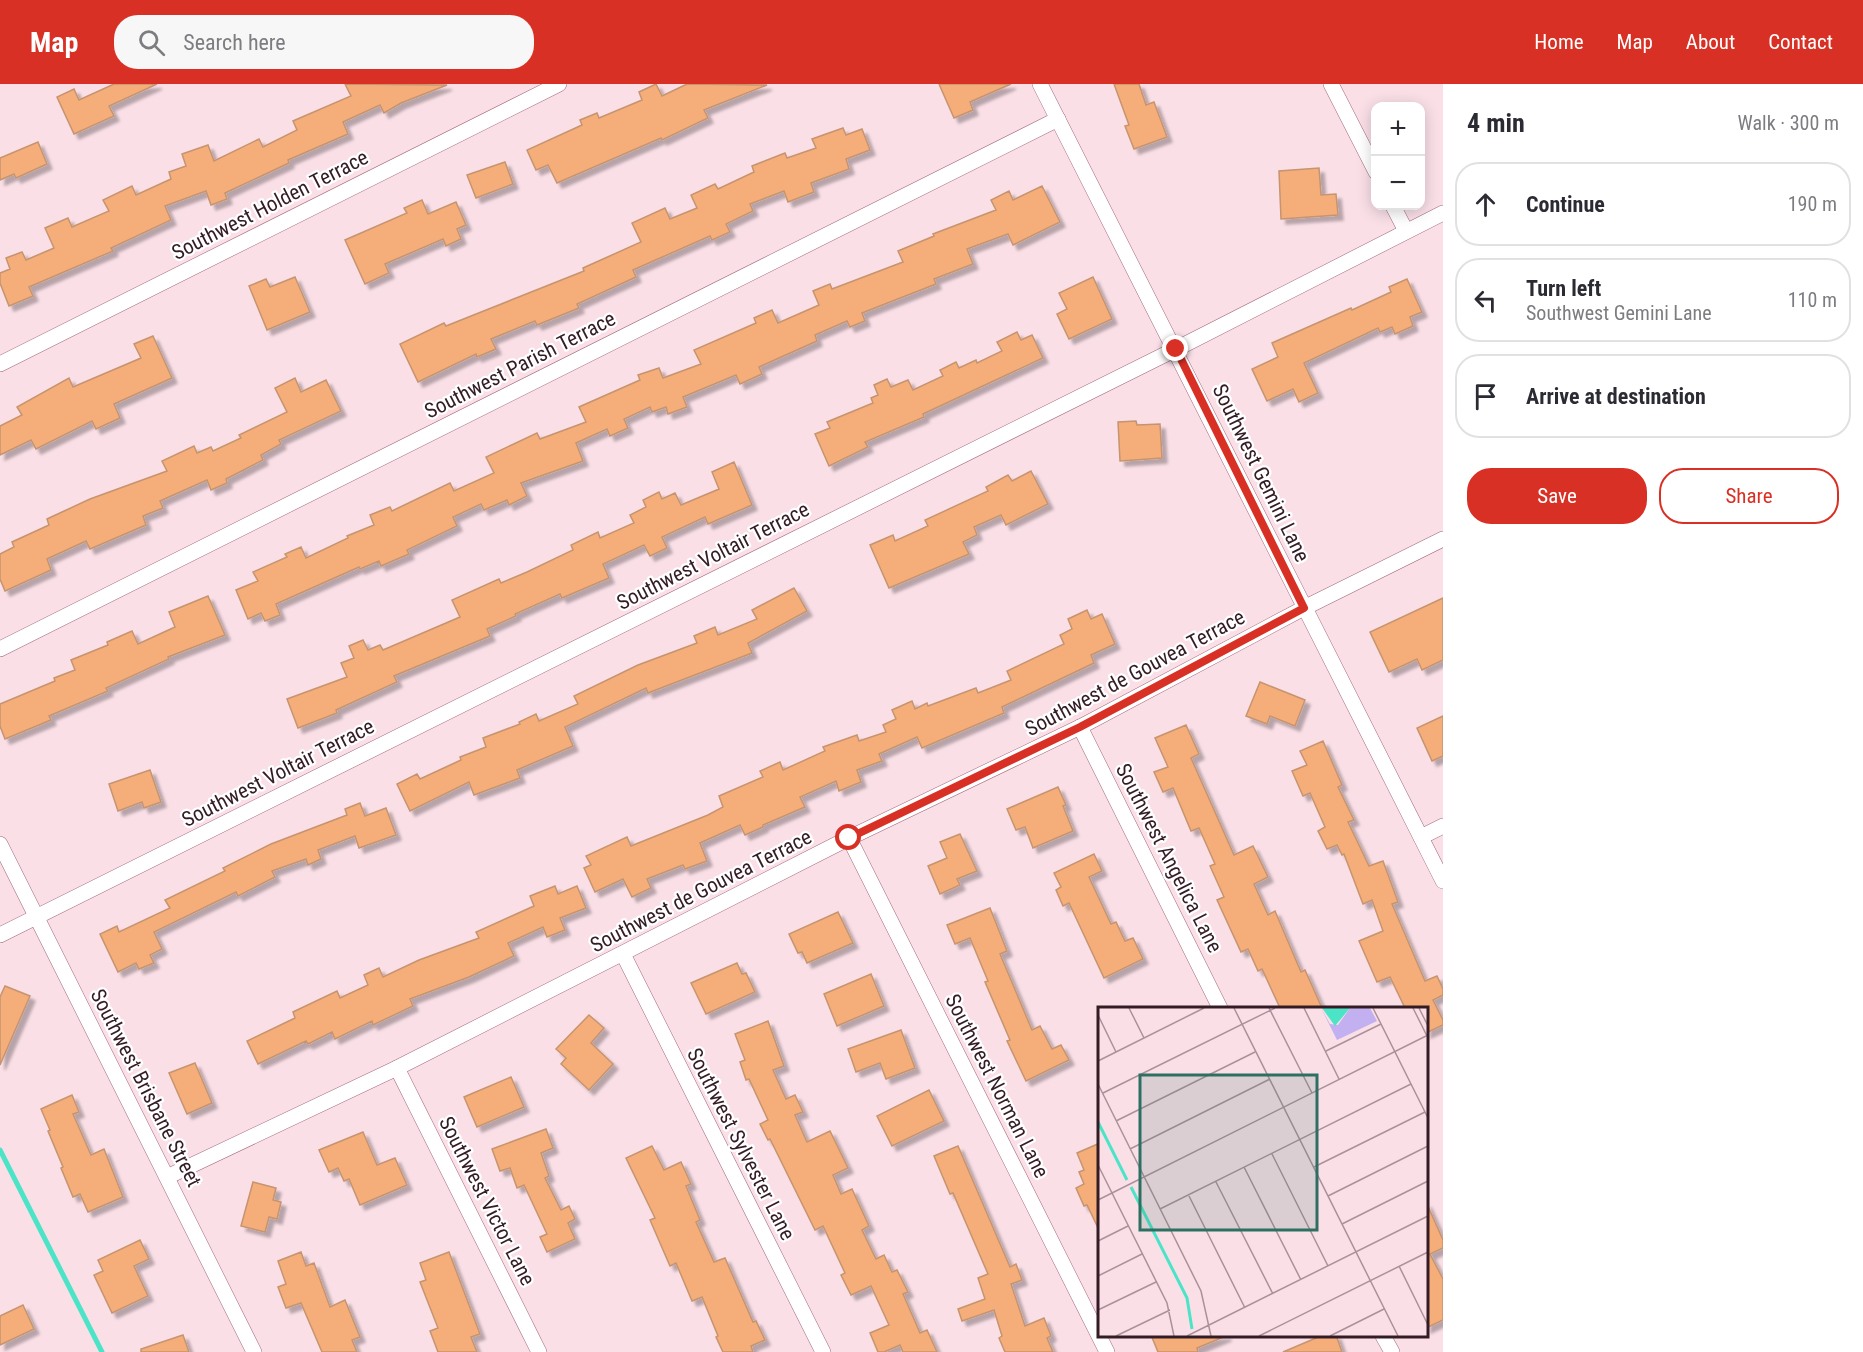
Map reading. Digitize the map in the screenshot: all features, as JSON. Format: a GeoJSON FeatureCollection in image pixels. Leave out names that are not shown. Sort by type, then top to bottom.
{"type":"FeatureCollection","features":[{"type":"Feature","properties":{"kind":"street","name":"Southwest Holden Terrace"},"geometry":{"type":"LineString","coordinates":[[0,364],[559,84]]}},
{"type":"Feature","properties":{"kind":"street","name":"Southwest Gemini Lane"},"geometry":{"type":"LineString","coordinates":[[1040,84],[1443,881]]}},
{"type":"Feature","properties":{"kind":"street"},"geometry":{"type":"LineString","coordinates":[[1331,84],[1371,162]]}},
{"type":"Feature","properties":{"kind":"street","name":"Southwest Parish Terrace"},"geometry":{"type":"LineString","coordinates":[[0,649],[1058,119]]}},
{"type":"Feature","properties":{"kind":"street"},"geometry":{"type":"LineString","coordinates":[[1395,210],[1406,231]]}},
{"type":"Feature","properties":{"kind":"street","name":"Southwest Voltair Terrace"},"geometry":{"type":"LineString","coordinates":[[0,935],[1176,349],[1443,213]]}},
{"type":"Feature","properties":{"kind":"street","name":"Southwest de Gouvea Terrace"},"geometry":{"type":"LineString","coordinates":[[167,1177],[397,1068],[849,838],[1080,727],[1304,608],[1443,539]]}},
{"type":"Feature","properties":{"kind":"street","name":"Southwest Angelica Lane"},"geometry":{"type":"LineString","coordinates":[[1080,727],[1220,1007]]}},
{"type":"Feature","properties":{"kind":"street"},"geometry":{"type":"LineString","coordinates":[[1421,837],[1443,826]]}},
{"type":"Feature","properties":{"kind":"street","name":"Southwest Norman Lane"},"geometry":{"type":"LineString","coordinates":[[849,838],[1098,1334]]}},
{"type":"Feature","properties":{"kind":"street","name":"Southwest Brisbane Street"},"geometry":{"type":"LineString","coordinates":[[0,844],[254,1352]]}},
{"type":"Feature","properties":{"kind":"street","name":"Southwest Sylvester Lane"},"geometry":{"type":"LineString","coordinates":[[623,954],[823,1352]]}},
{"type":"Feature","properties":{"kind":"street","name":"Southwest Victor Lane"},"geometry":{"type":"LineString","coordinates":[[397,1068],[539,1352]]}},
{"type":"Feature","properties":{"kind":"street","name":"Southwest Norman Lane"},"geometry":{"type":"LineString","coordinates":[[1099,1337],[1107,1352]]}},
{"type":"Feature","properties":{"kind":"street"},"geometry":{"type":"LineString","coordinates":[[1384,1337],[1392,1352]]}},
{"type":"Feature","properties":{"kind":"building"},"geometry":{"type":"Polygon","coordinates":[[[114,84],[157,84],[109,106],[114,116],[74,134],[57,97],[74,89],[79,100],[114,84]]]}},
{"type":"Feature","properties":{"kind":"building"},"geometry":{"type":"Polygon","coordinates":[[[345,84],[447,85],[401,103],[384,113],[380,105],[343,122],[348,134],[288,160],[289,163],[225,193],[227,199],[211,205],[206,191],[165,206],[171,220],[111,248],[113,251],[29,287],[33,296],[9,306],[0,283],[0,273],[10,269],[6,258],[22,252],[26,260],[54,248],[45,228],[68,218],[72,227],[109,211],[103,200],[132,186],[136,195],[171,179],[169,172],[186,166],[182,154],[208,145],[214,161],[259,139],[263,147],[297,130],[293,121],[351,96],[345,84]]]}},
{"type":"Feature","properties":{"kind":"building"},"geometry":{"type":"Polygon","coordinates":[[[656,84],[662,96],[687,84],[767,85],[704,110],[708,118],[662,140],[661,138],[557,183],[548,165],[536,170],[527,150],[582,125],[580,120],[597,113],[599,118],[642,100],[639,92],[656,84]]]}},
{"type":"Feature","properties":{"kind":"building"},"geometry":{"type":"Polygon","coordinates":[[[939,84],[1011,84],[970,102],[973,110],[954,118],[939,84]]]}},
{"type":"Feature","properties":{"kind":"building"},"geometry":{"type":"Polygon","coordinates":[[[1114,84],[1139,84],[1146,105],[1154,102],[1167,137],[1134,149],[1125,126],[1129,125],[1114,84]]]}},
{"type":"Feature","properties":{"kind":"building"},"geometry":{"type":"Polygon","coordinates":[[[843,128],[846,135],[862,129],[870,150],[846,159],[849,169],[811,183],[814,192],[788,202],[784,191],[750,204],[753,211],[726,224],[730,232],[712,240],[710,236],[633,270],[636,277],[577,304],[579,308],[537,325],[535,321],[491,339],[496,349],[477,357],[476,354],[418,382],[400,344],[444,323],[446,326],[584,271],[583,268],[641,242],[632,223],[665,208],[670,219],[697,208],[691,195],[715,184],[718,189],[754,172],[752,166],[785,153],[787,158],[816,148],[812,139],[843,128]]]}},
{"type":"Feature","properties":{"kind":"building"},"geometry":{"type":"Polygon","coordinates":[[[38,142],[47,164],[16,178],[14,174],[0,180],[0,158],[38,142]]]}},
{"type":"Feature","properties":{"kind":"building"},"geometry":{"type":"Polygon","coordinates":[[[505,162],[513,184],[476,198],[467,175],[505,162]]]}},
{"type":"Feature","properties":{"kind":"building"},"geometry":{"type":"Polygon","coordinates":[[[1319,168],[1321,195],[1336,194],[1338,215],[1281,219],[1279,171],[1319,168]]]}},
{"type":"Feature","properties":{"kind":"building"},"geometry":{"type":"Polygon","coordinates":[[[1042,186],[1060,222],[1013,245],[1008,234],[967,249],[973,264],[934,279],[936,284],[862,313],[865,321],[850,327],[847,321],[815,335],[817,341],[759,367],[762,374],[740,384],[736,375],[683,397],[687,407],[668,414],[666,407],[652,412],[650,407],[624,419],[628,428],[610,436],[607,429],[576,443],[583,461],[521,483],[527,496],[509,505],[507,500],[484,510],[481,504],[453,517],[457,526],[407,550],[409,554],[381,566],[379,561],[360,569],[359,567],[276,604],[280,615],[265,621],[261,613],[248,619],[236,590],[258,581],[253,572],[287,557],[285,554],[301,547],[306,558],[348,538],[347,536],[374,525],[370,515],[390,507],[392,511],[450,483],[454,491],[494,473],[486,457],[537,433],[540,439],[586,422],[579,407],[640,380],[638,375],[659,368],[663,378],[701,364],[694,350],[756,323],[754,318],[772,310],[778,323],[819,305],[813,291],[830,284],[832,289],[903,262],[898,251],[934,236],[933,234],[996,210],[991,200],[1009,191],[1013,200],[1042,186]]]}},
{"type":"Feature","properties":{"kind":"building"},"geometry":{"type":"Polygon","coordinates":[[[422,200],[428,214],[456,202],[466,225],[457,229],[461,239],[446,246],[443,239],[385,264],[389,273],[365,284],[345,240],[407,213],[404,208],[422,200]]]}},
{"type":"Feature","properties":{"kind":"building"},"geometry":{"type":"Polygon","coordinates":[[[295,277],[310,312],[267,330],[249,286],[266,279],[270,287],[295,277]]]}},
{"type":"Feature","properties":{"kind":"building"},"geometry":{"type":"Polygon","coordinates":[[[1093,277],[1112,319],[1069,339],[1057,314],[1067,309],[1059,293],[1093,277]]]}},
{"type":"Feature","properties":{"kind":"building"},"geometry":{"type":"Polygon","coordinates":[[[1407,279],[1422,312],[1410,317],[1413,326],[1395,334],[1392,327],[1380,332],[1378,328],[1304,363],[1318,393],[1299,402],[1293,389],[1267,401],[1252,369],[1278,357],[1272,343],[1391,292],[1389,287],[1407,279]]]}},
{"type":"Feature","properties":{"kind":"building"},"geometry":{"type":"Polygon","coordinates":[[[1017,332],[1021,340],[1032,335],[1043,358],[923,414],[924,417],[865,442],[868,447],[829,466],[815,434],[830,428],[827,422],[873,403],[871,398],[878,395],[874,385],[887,379],[891,387],[908,380],[913,390],[943,376],[940,370],[956,362],[959,368],[976,360],[977,363],[1002,351],[997,342],[1017,332]]]}},
{"type":"Feature","properties":{"kind":"building"},"geometry":{"type":"Polygon","coordinates":[[[153,336],[172,378],[114,404],[120,418],[96,429],[92,421],[36,449],[31,440],[0,455],[0,426],[22,415],[17,407],[69,378],[73,387],[141,358],[134,344],[153,336]]]}},
{"type":"Feature","properties":{"kind":"building"},"geometry":{"type":"Polygon","coordinates":[[[295,378],[301,392],[326,380],[341,411],[279,440],[281,444],[261,455],[263,460],[226,479],[227,483],[211,490],[207,480],[160,501],[163,508],[143,516],[146,525],[90,549],[86,541],[47,559],[51,570],[5,591],[0,579],[0,554],[14,547],[12,542],[49,525],[47,519],[90,499],[167,471],[162,461],[194,446],[197,453],[211,447],[213,451],[241,438],[239,435],[287,412],[275,388],[295,378]]]}},
{"type":"Feature","properties":{"kind":"building"},"geometry":{"type":"Polygon","coordinates":[[[1136,421],[1137,425],[1160,424],[1162,458],[1120,461],[1118,422],[1136,421]]]}},
{"type":"Feature","properties":{"kind":"building"},"geometry":{"type":"Polygon","coordinates":[[[734,462],[752,505],[708,524],[705,517],[662,537],[667,548],[650,556],[644,545],[603,564],[609,578],[562,598],[560,594],[515,614],[516,616],[487,629],[490,636],[394,676],[397,682],[336,710],[337,713],[298,728],[287,699],[347,677],[341,663],[354,658],[349,646],[363,640],[368,650],[380,645],[383,650],[460,617],[452,600],[499,579],[501,583],[527,572],[573,550],[571,545],[598,532],[600,538],[634,523],[630,515],[646,507],[643,500],[659,492],[662,499],[675,493],[681,505],[719,489],[712,472],[734,462]]]}},
{"type":"Feature","properties":{"kind":"building"},"geometry":{"type":"Polygon","coordinates":[[[1031,471],[1048,504],[1006,525],[1001,515],[974,527],[977,535],[963,542],[969,554],[889,588],[870,545],[893,535],[895,541],[928,526],[925,520],[988,491],[986,487],[1008,475],[1012,481],[1031,471]]]}},
{"type":"Feature","properties":{"kind":"building"},"geometry":{"type":"Polygon","coordinates":[[[794,588],[807,611],[748,643],[752,653],[648,693],[646,688],[565,727],[573,746],[517,770],[520,778],[474,795],[469,782],[410,811],[397,784],[417,774],[420,779],[461,760],[460,757],[486,747],[483,738],[520,724],[519,722],[536,714],[539,721],[578,704],[574,696],[638,665],[697,643],[694,636],[715,627],[718,635],[757,619],[752,610],[794,588]]]}},
{"type":"Feature","properties":{"kind":"building"},"geometry":{"type":"Polygon","coordinates":[[[208,596],[225,635],[168,657],[169,659],[106,688],[108,691],[49,716],[51,720],[5,739],[0,726],[0,704],[75,670],[71,660],[108,645],[107,642],[132,631],[138,644],[175,627],[169,612],[208,596]]]}},
{"type":"Feature","properties":{"kind":"building"},"geometry":{"type":"Polygon","coordinates":[[[1443,598],[1443,660],[1422,670],[1417,659],[1389,672],[1370,632],[1443,598]]]}},
{"type":"Feature","properties":{"kind":"building"},"geometry":{"type":"Polygon","coordinates":[[[1087,610],[1091,619],[1102,614],[1115,644],[1091,655],[1094,663],[1002,707],[1004,713],[922,748],[917,737],[879,754],[882,761],[857,770],[861,782],[839,791],[836,781],[800,797],[805,807],[763,825],[763,827],[745,835],[740,825],[700,843],[707,861],[685,869],[683,865],[647,879],[651,888],[632,897],[623,879],[595,892],[584,868],[591,865],[586,856],[627,837],[631,846],[708,815],[723,807],[719,796],[763,777],[760,771],[780,762],[783,770],[825,751],[823,747],[857,735],[859,741],[886,732],[883,725],[896,719],[892,710],[912,701],[915,709],[976,688],[978,693],[1011,680],[1007,671],[1064,644],[1060,635],[1072,629],[1068,619],[1087,610]]]}},
{"type":"Feature","properties":{"kind":"building"},"geometry":{"type":"Polygon","coordinates":[[[1260,682],[1305,700],[1295,726],[1270,716],[1267,724],[1246,716],[1260,682]]]}},
{"type":"Feature","properties":{"kind":"building"},"geometry":{"type":"Polygon","coordinates":[[[1443,716],[1443,756],[1432,761],[1417,728],[1443,716]]]}},
{"type":"Feature","properties":{"kind":"building"},"geometry":{"type":"Polygon","coordinates":[[[1186,725],[1199,754],[1191,758],[1234,855],[1253,846],[1268,877],[1254,884],[1268,915],[1275,911],[1301,972],[1305,970],[1322,1007],[1280,1007],[1262,969],[1258,971],[1248,949],[1241,952],[1217,900],[1224,897],[1210,866],[1215,864],[1199,828],[1191,831],[1173,788],[1163,792],[1154,772],[1168,767],[1155,738],[1186,725]]]}},
{"type":"Feature","properties":{"kind":"building"},"geometry":{"type":"Polygon","coordinates":[[[1323,741],[1342,785],[1338,787],[1354,820],[1348,822],[1369,866],[1383,861],[1398,902],[1392,904],[1425,981],[1437,976],[1443,989],[1443,995],[1433,1000],[1443,1020],[1443,1025],[1428,1032],[1428,1007],[1405,1007],[1390,977],[1377,982],[1359,941],[1383,931],[1372,900],[1363,904],[1344,854],[1342,855],[1337,845],[1327,849],[1318,831],[1325,827],[1310,793],[1303,796],[1292,771],[1307,765],[1300,751],[1323,741]]]}},
{"type":"Feature","properties":{"kind":"building"},"geometry":{"type":"Polygon","coordinates":[[[150,770],[161,802],[144,808],[142,802],[118,811],[109,784],[150,770]]]}},
{"type":"Feature","properties":{"kind":"building"},"geometry":{"type":"Polygon","coordinates":[[[1058,787],[1073,831],[1033,848],[1025,827],[1016,830],[1007,809],[1058,787]]]}},
{"type":"Feature","properties":{"kind":"building"},"geometry":{"type":"Polygon","coordinates":[[[360,803],[365,816],[386,808],[396,835],[359,848],[355,836],[318,850],[321,859],[308,865],[306,859],[272,871],[275,877],[238,896],[236,892],[154,932],[162,949],[150,955],[154,963],[139,969],[136,963],[118,972],[100,934],[117,926],[119,932],[170,908],[165,900],[225,871],[223,868],[271,844],[347,815],[345,809],[360,803]]]}},
{"type":"Feature","properties":{"kind":"building"},"geometry":{"type":"Polygon","coordinates":[[[960,834],[977,871],[957,879],[960,885],[940,894],[928,866],[947,858],[940,842],[960,834]]]}},
{"type":"Feature","properties":{"kind":"building"},"geometry":{"type":"Polygon","coordinates":[[[1094,854],[1102,871],[1089,877],[1111,924],[1116,922],[1125,941],[1133,938],[1143,959],[1104,978],[1069,903],[1063,906],[1056,890],[1061,887],[1054,873],[1094,854]]]}},
{"type":"Feature","properties":{"kind":"building"},"geometry":{"type":"Polygon","coordinates":[[[555,886],[558,894],[577,886],[586,908],[560,918],[565,930],[547,937],[543,927],[508,943],[514,956],[469,977],[410,999],[413,1006],[373,1025],[372,1021],[335,1039],[332,1032],[308,1044],[306,1041],[258,1064],[247,1041],[295,1018],[293,1012],[337,991],[340,998],[368,985],[364,975],[379,968],[383,977],[419,960],[479,938],[476,932],[534,906],[530,896],[555,886]]]}},
{"type":"Feature","properties":{"kind":"building"},"geometry":{"type":"Polygon","coordinates":[[[990,908],[1007,951],[1000,954],[1032,1030],[1040,1026],[1052,1049],[1061,1045],[1069,1060],[1026,1081],[1007,1041],[1010,1040],[985,982],[988,981],[970,938],[955,944],[947,925],[990,908]]]}},
{"type":"Feature","properties":{"kind":"building"},"geometry":{"type":"Polygon","coordinates":[[[838,912],[853,943],[807,963],[802,952],[798,953],[789,934],[838,912]]]}},
{"type":"Feature","properties":{"kind":"building"},"geometry":{"type":"Polygon","coordinates":[[[737,963],[742,974],[746,973],[755,992],[706,1014],[691,983],[737,963]]]}},
{"type":"Feature","properties":{"kind":"building"},"geometry":{"type":"Polygon","coordinates":[[[871,974],[884,1006],[837,1026],[824,994],[871,974]]]}},
{"type":"Feature","properties":{"kind":"building"},"geometry":{"type":"Polygon","coordinates":[[[5,986],[30,996],[0,1065],[0,997],[5,986]]]}},
{"type":"Feature","properties":{"kind":"building"},"geometry":{"type":"Polygon","coordinates":[[[589,1015],[604,1028],[591,1043],[613,1064],[589,1090],[561,1064],[566,1058],[556,1049],[589,1015]]]}},
{"type":"Feature","properties":{"kind":"building"},"geometry":{"type":"Polygon","coordinates":[[[768,1021],[784,1066],[773,1070],[786,1099],[795,1095],[803,1112],[795,1115],[807,1142],[830,1131],[848,1168],[833,1175],[841,1194],[852,1189],[869,1226],[862,1230],[876,1259],[884,1255],[892,1272],[897,1270],[908,1292],[903,1294],[920,1333],[927,1330],[937,1352],[903,1352],[900,1345],[884,1352],[878,1352],[870,1333],[889,1325],[871,1286],[851,1295],[841,1275],[845,1273],[823,1226],[815,1230],[770,1139],[768,1140],[760,1124],[768,1120],[749,1079],[746,1080],[740,1062],[745,1060],[735,1034],[768,1021]]]}},
{"type":"Feature","properties":{"kind":"building"},"geometry":{"type":"Polygon","coordinates":[[[901,1030],[915,1068],[886,1079],[880,1063],[856,1072],[848,1049],[901,1030]]]}},
{"type":"Feature","properties":{"kind":"building"},"geometry":{"type":"Polygon","coordinates":[[[195,1063],[212,1103],[187,1114],[169,1073],[195,1063]]]}},
{"type":"Feature","properties":{"kind":"building"},"geometry":{"type":"Polygon","coordinates":[[[511,1077],[524,1107],[477,1127],[464,1097],[511,1077]]]}},
{"type":"Feature","properties":{"kind":"building"},"geometry":{"type":"Polygon","coordinates":[[[929,1090],[944,1121],[892,1146],[877,1116],[929,1090]]]}},
{"type":"Feature","properties":{"kind":"building"},"geometry":{"type":"Polygon","coordinates":[[[72,1095],[79,1112],[73,1114],[91,1155],[104,1149],[123,1197],[88,1212],[80,1194],[73,1197],[41,1109],[72,1095]]]}},
{"type":"Feature","properties":{"kind":"building"},"geometry":{"type":"Polygon","coordinates":[[[546,1129],[553,1148],[541,1153],[549,1176],[545,1178],[561,1210],[569,1206],[575,1219],[568,1223],[575,1239],[547,1252],[540,1237],[547,1234],[524,1185],[517,1188],[510,1168],[500,1171],[492,1149],[546,1129]]]}},
{"type":"Feature","properties":{"kind":"building"},"geometry":{"type":"Polygon","coordinates":[[[363,1132],[377,1165],[395,1158],[407,1185],[360,1205],[349,1179],[344,1181],[338,1168],[329,1172],[319,1150],[363,1132]]]}},
{"type":"Feature","properties":{"kind":"building"},"geometry":{"type":"Polygon","coordinates":[[[1098,1144],[1098,1228],[1076,1188],[1084,1184],[1079,1172],[1084,1170],[1077,1153],[1098,1144]]]}},
{"type":"Feature","properties":{"kind":"building"},"geometry":{"type":"Polygon","coordinates":[[[652,1146],[664,1170],[681,1162],[691,1184],[686,1186],[700,1220],[696,1222],[714,1262],[725,1258],[753,1322],[756,1321],[765,1340],[751,1346],[753,1352],[723,1352],[702,1297],[692,1301],[676,1263],[670,1266],[650,1220],[655,1218],[626,1158],[652,1146]]]}},
{"type":"Feature","properties":{"kind":"building"},"geometry":{"type":"Polygon","coordinates":[[[958,1146],[1010,1267],[1016,1264],[1022,1280],[1011,1284],[1025,1326],[1044,1318],[1051,1336],[1047,1338],[1053,1352],[1005,1352],[999,1338],[1002,1336],[994,1310],[962,1321],[958,1309],[985,1299],[978,1278],[988,1274],[953,1193],[950,1194],[934,1156],[958,1146]]]}},
{"type":"Feature","properties":{"kind":"building"},"geometry":{"type":"Polygon","coordinates":[[[253,1182],[276,1188],[273,1200],[281,1202],[277,1219],[269,1217],[265,1232],[241,1226],[253,1182]]]}},
{"type":"Feature","properties":{"kind":"building"},"geometry":{"type":"Polygon","coordinates":[[[1428,1206],[1443,1240],[1443,1248],[1430,1254],[1443,1279],[1443,1320],[1428,1327],[1428,1206]]]}},
{"type":"Feature","properties":{"kind":"building"},"geometry":{"type":"Polygon","coordinates":[[[140,1240],[149,1259],[134,1266],[148,1296],[112,1313],[94,1275],[103,1271],[98,1260],[140,1240]]]}},
{"type":"Feature","properties":{"kind":"building"},"geometry":{"type":"Polygon","coordinates":[[[301,1252],[306,1266],[314,1263],[330,1307],[345,1300],[360,1337],[352,1340],[357,1352],[322,1352],[301,1303],[286,1308],[278,1287],[286,1284],[278,1261],[301,1252]]]}},
{"type":"Feature","properties":{"kind":"building"},"geometry":{"type":"Polygon","coordinates":[[[449,1252],[480,1334],[471,1337],[477,1352],[438,1352],[430,1331],[438,1328],[420,1282],[426,1280],[420,1263],[449,1252]]]}},
{"type":"Feature","properties":{"kind":"building"},"geometry":{"type":"Polygon","coordinates":[[[23,1305],[34,1329],[0,1345],[0,1316],[23,1305]]]}},
{"type":"Feature","properties":{"kind":"building"},"geometry":{"type":"Polygon","coordinates":[[[183,1335],[189,1352],[141,1352],[141,1349],[183,1335]]]}},
{"type":"Feature","properties":{"kind":"building"},"geometry":{"type":"Polygon","coordinates":[[[1152,1337],[1224,1337],[1197,1348],[1198,1352],[1158,1352],[1152,1337]]]}},
{"type":"Feature","properties":{"kind":"building"},"geometry":{"type":"Polygon","coordinates":[[[1318,1337],[1337,1337],[1342,1352],[1283,1352],[1318,1337]]]}},
{"type":"Feature","properties":{"kind":"waterway"},"geometry":{"type":"LineString","coordinates":[[0,1150],[102,1352]]}},
{"type":"Feature","properties":{"kind":"route"},"geometry":{"type":"LineString","coordinates":[[849,838],[1080,727],[1304,608],[1176,349]]}}]}
